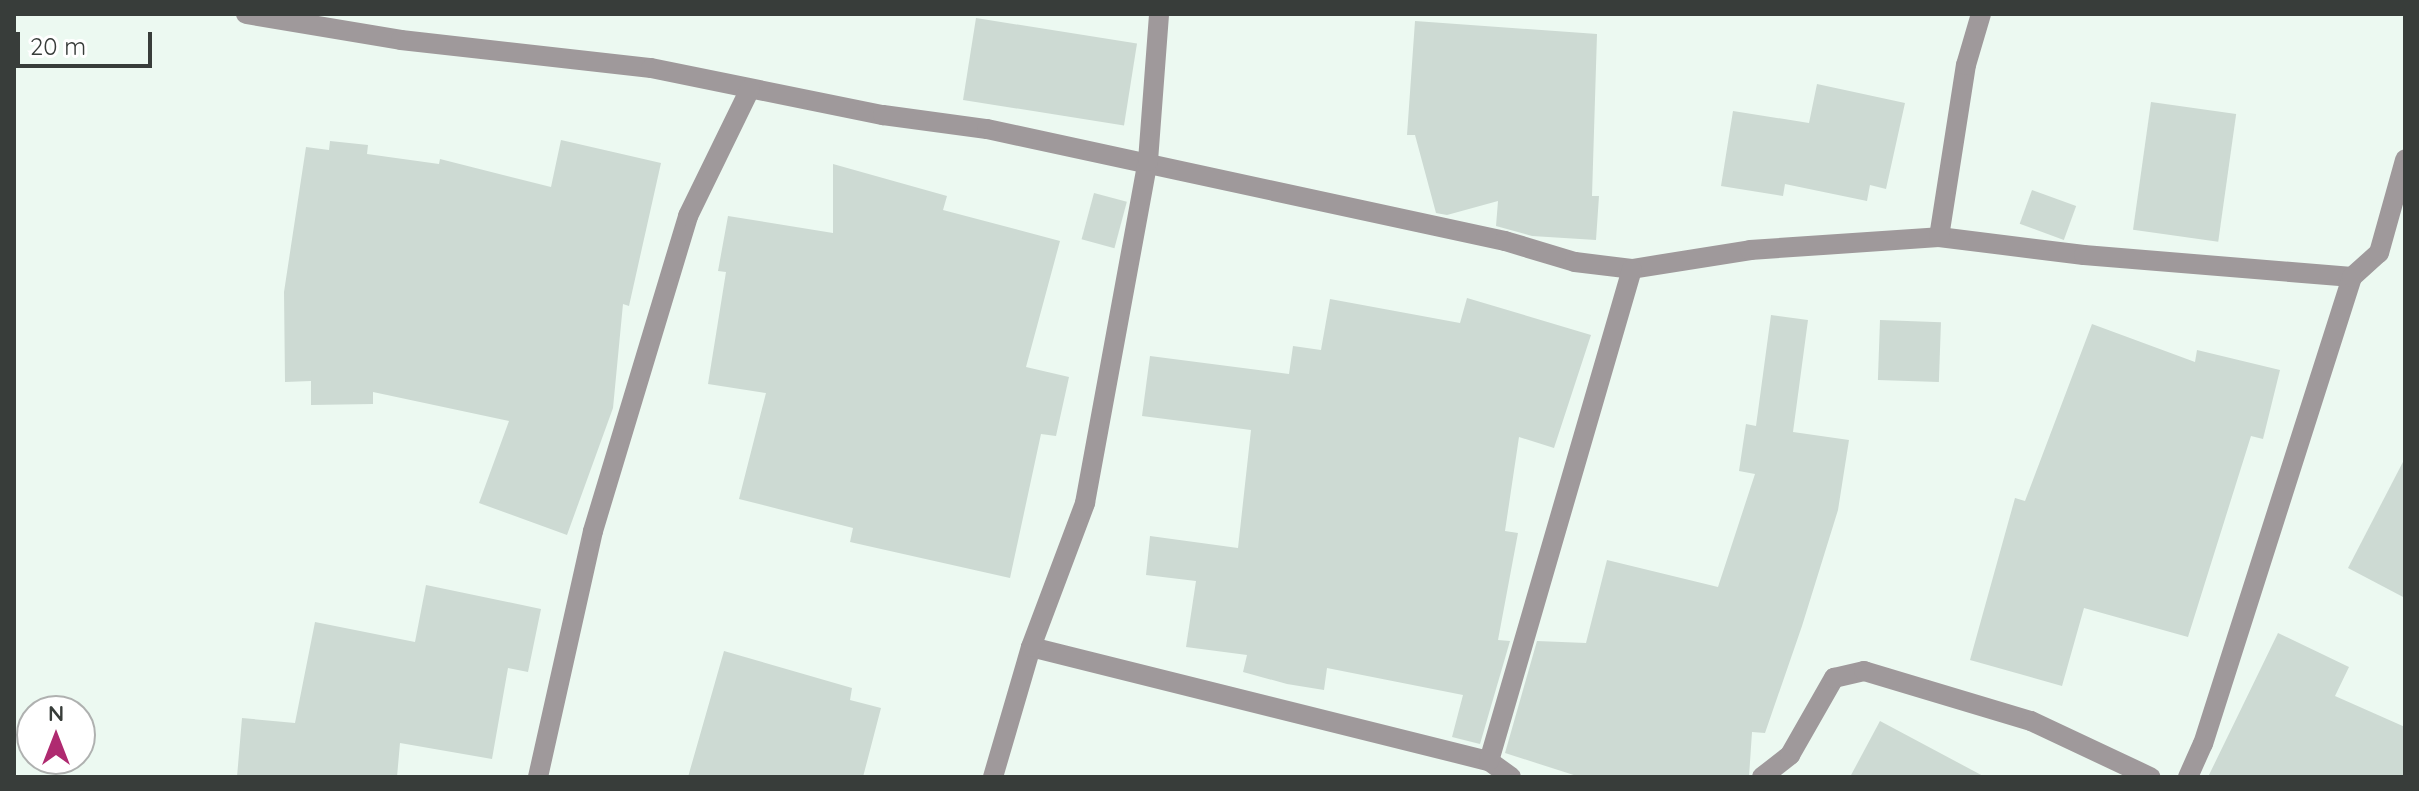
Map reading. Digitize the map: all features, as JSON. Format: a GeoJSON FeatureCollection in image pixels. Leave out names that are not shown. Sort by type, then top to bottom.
{"type":"FeatureCollection","features":[{"type":"Feature","properties":{"kind":"street"},"geometry":{"type":"LineString","coordinates":[[246,14],[401,40],[651,68],[750,89],[1148,161],[1575,262],[1632,269],[1750,250],[1939,237],[2084,255],[2352,277]]}},
{"type":"Feature","properties":{"kind":"street"},"geometry":{"type":"LineString","coordinates":[[993,777],[1031,647],[1085,503],[1148,161],[1159,14]]}},
{"type":"Feature","properties":{"kind":"street"},"geometry":{"type":"LineString","coordinates":[[1939,237],[1966,65],[1981,14]]}},
{"type":"Feature","properties":{"kind":"street"},"geometry":{"type":"LineString","coordinates":[[538,777],[593,531],[688,216],[750,89]]}},
{"type":"Feature","properties":{"kind":"street"},"geometry":{"type":"LineString","coordinates":[[2188,777],[2203,744],[2352,277],[2379,253],[2405,160]]}},
{"type":"Feature","properties":{"kind":"street"},"geometry":{"type":"LineString","coordinates":[[1489,761],[1632,269]]}},
{"type":"Feature","properties":{"kind":"street"},"geometry":{"type":"LineString","coordinates":[[1031,647],[1489,761],[1511,777]]}},
{"type":"Feature","properties":{"kind":"street"},"geometry":{"type":"LineString","coordinates":[[1762,777],[1790,755],[1834,678],[1864,671],[2031,721],[2150,777]]}},
{"type":"Feature","properties":{"kind":"building"},"geometry":{"type":"Polygon","coordinates":[[[976,18],[1137,43],[1124,125],[963,100],[976,18]]]}},
{"type":"Feature","properties":{"kind":"building"},"geometry":{"type":"Polygon","coordinates":[[[1415,21],[1597,34],[1592,196],[1599,196],[1596,240],[1532,236],[1496,226],[1498,201],[1447,215],[1436,213],[1415,135],[1407,135],[1415,21]]]}},
{"type":"Feature","properties":{"kind":"building"},"geometry":{"type":"Polygon","coordinates":[[[1817,84],[1905,103],[1886,189],[1870,185],[1867,201],[1785,184],[1783,196],[1721,186],[1733,111],[1809,123],[1817,84]]]}},
{"type":"Feature","properties":{"kind":"building"},"geometry":{"type":"Polygon","coordinates":[[[2151,102],[2236,114],[2218,242],[2133,230],[2151,102]]]}},
{"type":"Feature","properties":{"kind":"building"},"geometry":{"type":"Polygon","coordinates":[[[561,140],[661,163],[629,306],[623,304],[613,408],[567,535],[479,503],[509,421],[373,392],[373,404],[311,405],[311,381],[285,382],[284,292],[306,147],[329,150],[330,141],[368,145],[367,154],[439,164],[440,159],[551,187],[561,140]]]}},
{"type":"Feature","properties":{"kind":"building"},"geometry":{"type":"Polygon","coordinates":[[[833,164],[947,196],[943,210],[1060,241],[1026,367],[1069,377],[1056,436],[1041,434],[1010,578],[850,542],[853,528],[739,499],[766,393],[708,384],[726,272],[718,271],[728,216],[833,233],[833,164]]]}},
{"type":"Feature","properties":{"kind":"building"},"geometry":{"type":"Polygon","coordinates":[[[2032,190],[2076,206],[2064,240],[2020,224],[2032,190]]]}},
{"type":"Feature","properties":{"kind":"building"},"geometry":{"type":"Polygon","coordinates":[[[1094,193],[1127,202],[1114,248],[1082,239],[1094,193]]]}},
{"type":"Feature","properties":{"kind":"building"},"geometry":{"type":"Polygon","coordinates":[[[1467,298],[1591,335],[1554,448],[1519,437],[1505,531],[1518,533],[1498,640],[1510,641],[1480,744],[1452,737],[1463,695],[1327,668],[1324,690],[1287,684],[1243,672],[1247,655],[1186,647],[1196,581],[1146,575],[1150,536],[1238,548],[1251,430],[1142,416],[1150,356],[1289,374],[1293,346],[1321,350],[1330,299],[1460,323],[1467,298]]]}},
{"type":"Feature","properties":{"kind":"building"},"geometry":{"type":"Polygon","coordinates":[[[1771,315],[1808,320],[1793,432],[1849,440],[1838,510],[1802,626],[1765,733],[1752,732],[1749,777],[1580,777],[1505,753],[1537,641],[1586,643],[1607,560],[1718,587],[1755,474],[1739,471],[1746,424],[1756,426],[1771,315]]]}},
{"type":"Feature","properties":{"kind":"building"},"geometry":{"type":"Polygon","coordinates":[[[1880,320],[1941,322],[1939,382],[1878,380],[1880,320]]]}},
{"type":"Feature","properties":{"kind":"building"},"geometry":{"type":"Polygon","coordinates":[[[2092,324],[2195,362],[2197,350],[2280,370],[2263,439],[2251,436],[2188,637],[2084,608],[2062,686],[1970,660],[2015,498],[2025,501],[2092,324]]]}},
{"type":"Feature","properties":{"kind":"building"},"geometry":{"type":"Polygon","coordinates":[[[2405,458],[2405,598],[2348,568],[2405,458]]]}},
{"type":"Feature","properties":{"kind":"building"},"geometry":{"type":"Polygon","coordinates":[[[426,585],[541,609],[528,672],[508,668],[492,759],[400,743],[397,777],[237,777],[242,718],[295,723],[315,622],[415,642],[426,585]]]}},
{"type":"Feature","properties":{"kind":"building"},"geometry":{"type":"Polygon","coordinates":[[[2278,633],[2349,667],[2335,696],[2405,727],[2405,777],[2208,777],[2278,633]]]}},
{"type":"Feature","properties":{"kind":"building"},"geometry":{"type":"Polygon","coordinates":[[[724,651],[852,688],[850,700],[881,708],[863,777],[688,777],[724,651]]]}},
{"type":"Feature","properties":{"kind":"building"},"geometry":{"type":"Polygon","coordinates":[[[1880,721],[1985,777],[1850,777],[1880,721]]]}}]}
